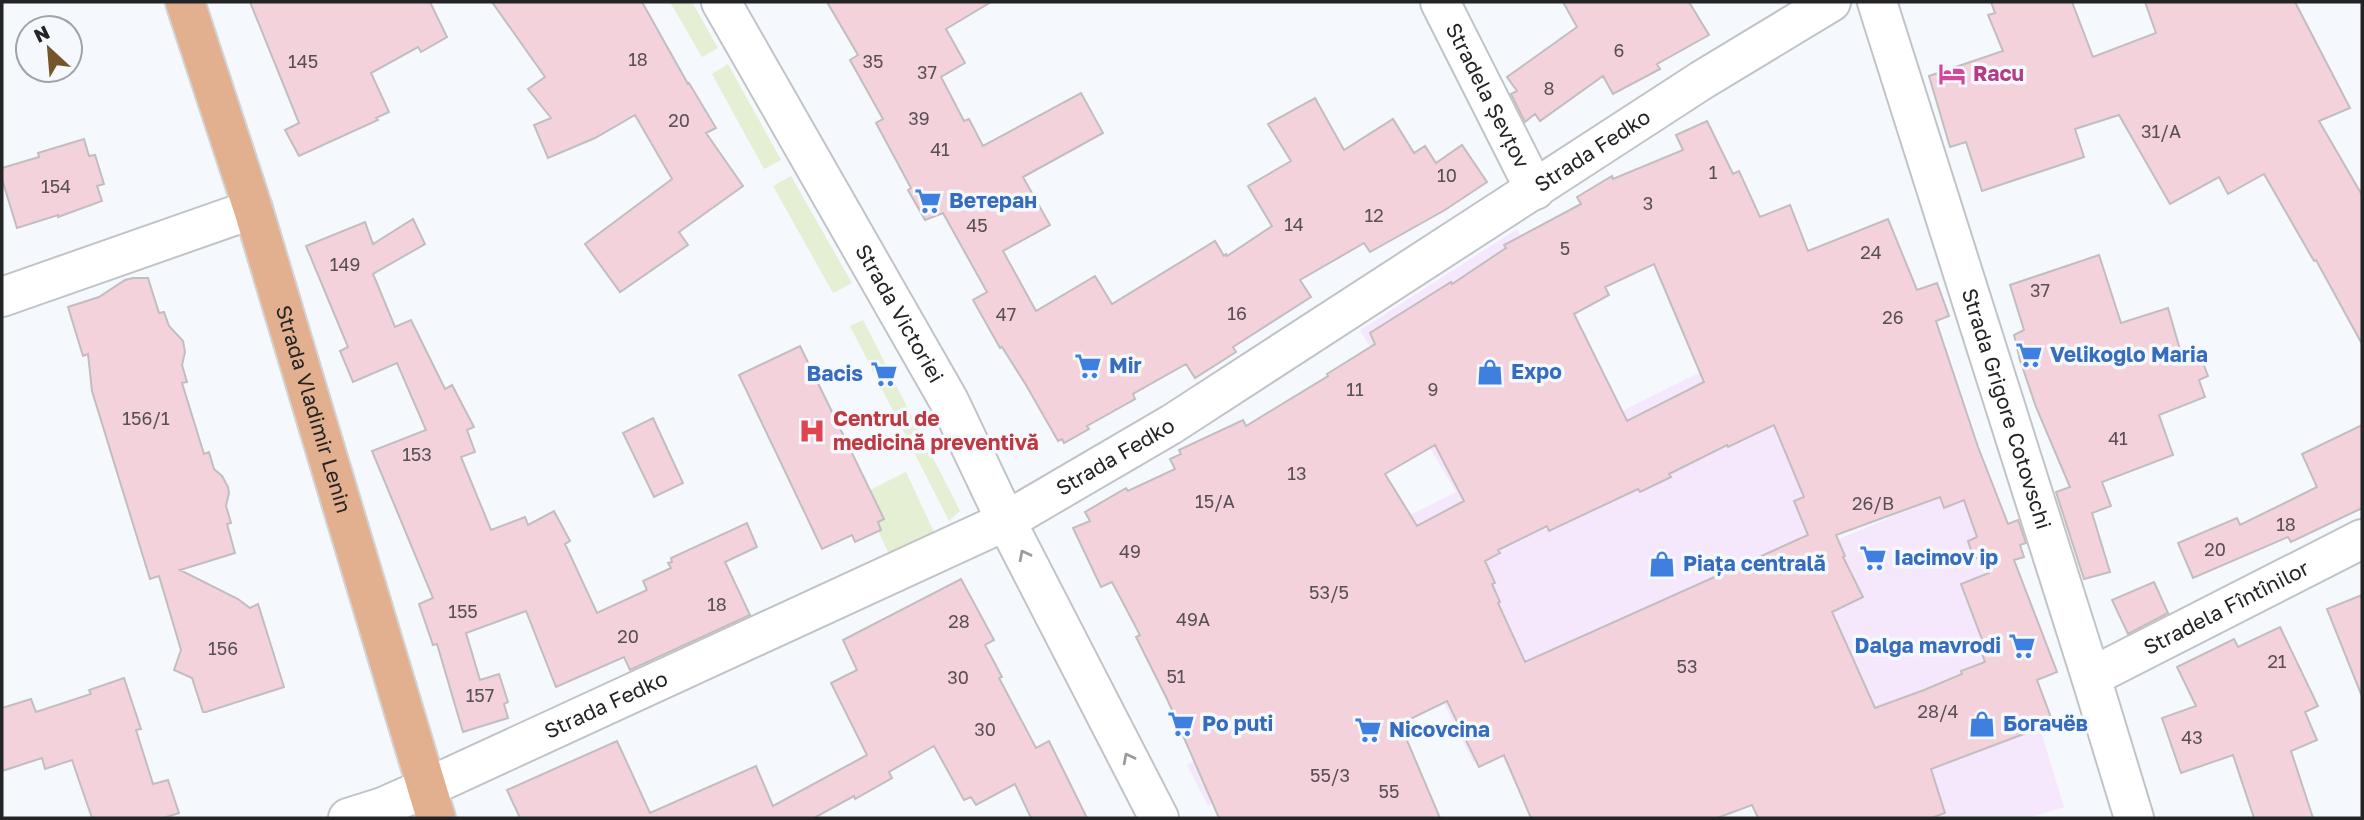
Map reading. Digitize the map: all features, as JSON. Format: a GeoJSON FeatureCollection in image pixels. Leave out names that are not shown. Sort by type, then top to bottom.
{"type":"FeatureCollection","features":[{"type":"Feature","properties":{"kind":"main road","name":"Strada Vladimir Lenin"},"geometry":{"type":"LineString","coordinates":[[185,2],[253,209],[431,803]]}},
{"type":"Feature","properties":{"kind":"street","name":"Strada Victoriei"},"geometry":{"type":"LineString","coordinates":[[721,2],[949,401],[1006,521],[1159,818]]}},
{"type":"Feature","properties":{"kind":"street","name":"Stradela Șevțov"},"geometry":{"type":"LineString","coordinates":[[1440,2],[1535,190]]}},
{"type":"Feature","properties":{"kind":"street","name":"Strada Fedko"},"geometry":{"type":"LineString","coordinates":[[348,818],[383,807],[431,803],[1006,521],[1172,424],[1702,80],[1831,2]]}},
{"type":"Feature","properties":{"kind":"street","name":"Strada Grigore Cotovschi"},"geometry":{"type":"LineString","coordinates":[[1877,2],[2134,818]]}},
{"type":"Feature","properties":{"kind":"street"},"geometry":{"type":"LineString","coordinates":[[2,297],[253,209]]}},
{"type":"Feature","properties":{"kind":"street","name":"Stradela Fîntînilor"},"geometry":{"type":"LineString","coordinates":[[2091,677],[2362,539]]}},
{"type":"Feature","properties":{"kind":"shaded area","name":"Piața centrală"},"geometry":{"type":"Polygon","coordinates":[[[1517,229],[1618,413],[1719,363],[1744,301],[1839,539],[1985,477],[2026,682],[2064,807],[2028,818],[1757,818],[1747,795],[1692,818],[1531,818],[1500,752],[1473,762],[1442,700],[1208,806],[1187,765],[1233,742],[1296,572],[1456,492],[1360,330],[1517,229]]]}},
{"type":"Feature","properties":{"kind":"green space"},"geometry":{"type":"Polygon","coordinates":[[[670,2],[692,2],[718,48],[702,57],[670,2]]]}},
{"type":"Feature","properties":{"kind":"green space"},"geometry":{"type":"Polygon","coordinates":[[[728,64],[781,160],[764,169],[712,74],[728,64]]]}},
{"type":"Feature","properties":{"kind":"green space"},"geometry":{"type":"Polygon","coordinates":[[[791,176],[852,283],[833,293],[773,186],[791,176]]]}},
{"type":"Feature","properties":{"kind":"green space"},"geometry":{"type":"Polygon","coordinates":[[[863,320],[960,511],[949,521],[850,326],[863,320]]]}},
{"type":"Feature","properties":{"kind":"green space"},"geometry":{"type":"Polygon","coordinates":[[[906,472],[934,532],[889,554],[878,531],[878,522],[884,519],[870,490],[906,472]]]}},
{"type":"Feature","properties":{"kind":"building"},"geometry":{"type":"Polygon","coordinates":[[[250,2],[430,2],[447,37],[421,52],[418,47],[371,73],[389,112],[376,118],[378,120],[299,156],[285,130],[299,123],[250,2]]]}},
{"type":"Feature","properties":{"kind":"building"},"geometry":{"type":"Polygon","coordinates":[[[492,2],[642,2],[716,128],[706,133],[743,186],[679,232],[688,245],[620,292],[585,244],[672,179],[635,115],[595,138],[548,158],[534,125],[551,118],[528,89],[545,77],[492,2]]]}},
{"type":"Feature","properties":{"kind":"building"},"geometry":{"type":"Polygon","coordinates":[[[827,2],[991,2],[946,29],[965,63],[941,77],[964,121],[969,119],[983,146],[1081,93],[1103,133],[1023,177],[1050,225],[1003,251],[1036,311],[1095,276],[1112,304],[1215,241],[1224,256],[1227,256],[1272,226],[1248,186],[1291,161],[1268,124],[1315,98],[1344,150],[1393,119],[1414,153],[1425,146],[1436,163],[1462,145],[1487,182],[1445,210],[1370,252],[1364,243],[1300,280],[1311,297],[1233,347],[1236,352],[1195,378],[1186,364],[1133,394],[1135,399],[1087,426],[1089,429],[1064,443],[1062,439],[1058,441],[973,300],[987,292],[943,213],[925,220],[908,190],[911,188],[876,123],[883,119],[850,60],[858,55],[827,2]]]}},
{"type":"Feature","properties":{"kind":"building"},"geometry":{"type":"Polygon","coordinates":[[[1563,2],[1689,2],[1709,35],[1657,64],[1660,69],[1613,94],[1603,76],[1540,121],[1535,114],[1525,122],[1511,94],[1517,91],[1507,77],[1577,27],[1563,2]]]}},
{"type":"Feature","properties":{"kind":"building"},"geometry":{"type":"Polygon","coordinates":[[[1991,2],[2072,2],[2093,57],[2156,33],[2145,2],[2295,2],[2350,108],[2319,121],[2362,195],[2362,344],[2264,174],[2228,194],[2219,177],[2170,204],[2119,115],[2075,129],[2084,157],[1982,191],[1966,142],[1950,147],[1929,76],[2003,51],[1988,15],[1995,13],[1991,2]]]}},
{"type":"Feature","properties":{"kind":"building"},"geometry":{"type":"Polygon","coordinates":[[[1707,121],[1733,174],[1739,171],[1760,217],[1790,205],[1808,251],[1888,219],[1917,290],[1937,283],[1949,316],[1936,321],[1978,447],[2008,524],[2018,520],[2026,543],[2020,545],[2024,557],[2014,560],[2057,672],[2037,680],[2053,723],[1931,769],[1945,813],[1931,818],[1758,818],[1752,805],[1717,818],[1531,818],[1504,755],[1479,767],[1447,701],[1400,724],[1440,818],[1219,818],[1168,701],[1136,637],[1140,635],[1112,582],[1101,587],[1073,528],[1090,521],[1085,512],[1126,488],[1128,491],[1175,469],[1170,459],[1181,454],[1179,450],[1243,420],[1246,426],[1328,376],[1327,374],[1375,344],[1370,333],[1451,282],[1452,284],[1506,248],[1504,245],[1581,204],[1577,197],[1612,176],[1613,179],[1683,150],[1676,135],[1707,121]],[[1654,264],[1605,287],[1609,295],[1574,314],[1627,421],[1704,382],[1654,264]],[[1774,425],[1728,447],[1727,445],[1669,474],[1671,477],[1640,492],[1638,489],[1549,531],[1547,526],[1498,550],[1500,553],[1485,561],[1495,583],[1492,584],[1500,602],[1498,603],[1525,662],[1808,535],[1794,501],[1804,497],[1774,425]],[[1435,445],[1385,474],[1417,526],[1464,501],[1435,445]],[[1940,497],[1836,535],[1845,556],[1843,557],[1863,597],[1832,612],[1875,708],[1924,690],[1985,662],[1978,642],[1983,642],[1961,584],[1989,573],[1983,556],[1974,559],[1968,541],[1977,537],[1964,500],[1944,508],[1940,497]]]}},
{"type":"Feature","properties":{"kind":"building"},"geometry":{"type":"Polygon","coordinates":[[[84,139],[89,156],[95,155],[104,184],[97,186],[102,201],[17,228],[2,179],[2,168],[39,157],[38,153],[84,139]]]}},
{"type":"Feature","properties":{"kind":"building"},"geometry":{"type":"Polygon","coordinates":[[[413,219],[425,244],[373,274],[395,327],[411,320],[445,389],[452,385],[474,427],[467,430],[475,452],[461,457],[491,530],[525,517],[528,525],[554,511],[570,541],[565,544],[597,613],[647,590],[643,581],[671,568],[668,563],[672,562],[671,558],[747,523],[757,547],[725,562],[750,615],[630,670],[624,657],[556,687],[526,611],[466,633],[480,680],[499,674],[508,702],[504,704],[508,718],[463,732],[437,644],[433,645],[419,604],[433,598],[372,451],[426,430],[397,363],[353,382],[340,351],[348,347],[306,246],[365,222],[373,244],[413,219]]]}},
{"type":"Feature","properties":{"kind":"building"},"geometry":{"type":"Polygon","coordinates":[[[2099,255],[2121,323],[2168,308],[2181,353],[2197,347],[2208,376],[2199,380],[2205,397],[2159,415],[2173,455],[2102,482],[2111,506],[2092,513],[2110,572],[2084,579],[2056,492],[2070,487],[2036,407],[2020,360],[2014,335],[2024,330],[2010,285],[2099,255]]]}},
{"type":"Feature","properties":{"kind":"building"},"geometry":{"type":"Polygon","coordinates":[[[148,278],[159,313],[164,312],[169,326],[183,341],[185,352],[182,365],[187,382],[182,383],[204,454],[209,452],[214,469],[222,476],[229,493],[226,506],[231,523],[227,524],[235,553],[180,570],[238,599],[250,608],[258,604],[284,687],[206,712],[203,712],[192,678],[174,670],[181,650],[159,576],[150,579],[92,391],[88,354],[83,356],[68,307],[99,297],[125,280],[148,278]]]}},
{"type":"Feature","properties":{"kind":"building"},"geometry":{"type":"Polygon","coordinates":[[[800,346],[884,519],[878,522],[881,530],[855,542],[852,535],[822,549],[739,375],[800,346]]]}},
{"type":"Feature","properties":{"kind":"building"},"geometry":{"type":"Polygon","coordinates":[[[653,418],[683,483],[654,497],[623,433],[653,418]]]}},
{"type":"Feature","properties":{"kind":"building"},"geometry":{"type":"Polygon","coordinates":[[[2362,425],[2362,508],[2291,542],[2288,537],[2193,578],[2178,543],[2237,518],[2240,525],[2317,487],[2302,454],[2362,425]]]}},
{"type":"Feature","properties":{"kind":"building"},"geometry":{"type":"Polygon","coordinates":[[[961,579],[994,640],[985,645],[1002,677],[999,678],[1036,748],[1049,741],[1087,818],[1031,818],[1015,784],[976,805],[971,797],[964,800],[934,746],[889,772],[892,778],[814,818],[520,818],[507,790],[617,741],[650,813],[756,766],[773,806],[867,755],[831,683],[857,670],[843,640],[961,579]]]}},
{"type":"Feature","properties":{"kind":"building"},"geometry":{"type":"Polygon","coordinates":[[[2154,582],[2168,613],[2128,634],[2112,600],[2154,582]]]}},
{"type":"Feature","properties":{"kind":"building"},"geometry":{"type":"Polygon","coordinates":[[[2362,595],[2362,693],[2361,694],[2327,609],[2362,595]]]}},
{"type":"Feature","properties":{"kind":"building"},"geometry":{"type":"Polygon","coordinates":[[[2280,627],[2318,706],[2305,712],[2317,740],[2291,751],[2313,818],[2254,818],[2233,755],[2181,773],[2162,718],[2196,706],[2177,667],[2234,639],[2238,647],[2280,627]]]}},
{"type":"Feature","properties":{"kind":"building"},"geometry":{"type":"Polygon","coordinates":[[[124,678],[141,729],[136,730],[153,784],[168,780],[179,813],[163,818],[92,818],[72,760],[45,769],[42,758],[2,771],[2,708],[31,699],[36,712],[91,694],[89,690],[124,678]]]}},
{"type":"Feature","properties":{"kind":"place","name":"Racu"},"geometry":{"type":"Point","coordinates":[1952,74]}},
{"type":"Feature","properties":{"kind":"place","name":"Ветеран"},"geometry":{"type":"Point","coordinates":[928,201]}},
{"type":"Feature","properties":{"kind":"place","name":"Velikoglo Maria"},"geometry":{"type":"Point","coordinates":[2029,355]}},
{"type":"Feature","properties":{"kind":"place","name":"Mir"},"geometry":{"type":"Point","coordinates":[1088,366]}},
{"type":"Feature","properties":{"kind":"place","name":"Expo"},"geometry":{"type":"Point","coordinates":[1490,372]}},
{"type":"Feature","properties":{"kind":"place","name":"Bacis"},"geometry":{"type":"Point","coordinates":[884,374]}},
{"type":"Feature","properties":{"kind":"place","name":"Centrul de medicină preventivă"},"geometry":{"type":"Point","coordinates":[812,431]}},
{"type":"Feature","properties":{"kind":"place","name":"Iacimov ip"},"geometry":{"type":"Point","coordinates":[1873,558]}},
{"type":"Feature","properties":{"kind":"place","name":"Piața centrală"},"geometry":{"type":"Point","coordinates":[1662,564]}},
{"type":"Feature","properties":{"kind":"place","name":"Dalga mavrodi"},"geometry":{"type":"Point","coordinates":[2022,646]}},
{"type":"Feature","properties":{"kind":"place","name":"Po puti"},"geometry":{"type":"Point","coordinates":[1181,724]}},
{"type":"Feature","properties":{"kind":"place","name":"Богачёв"},"geometry":{"type":"Point","coordinates":[1982,724]}},
{"type":"Feature","properties":{"kind":"place","name":"Nicovcina"},"geometry":{"type":"Point","coordinates":[1368,730]}}]}
